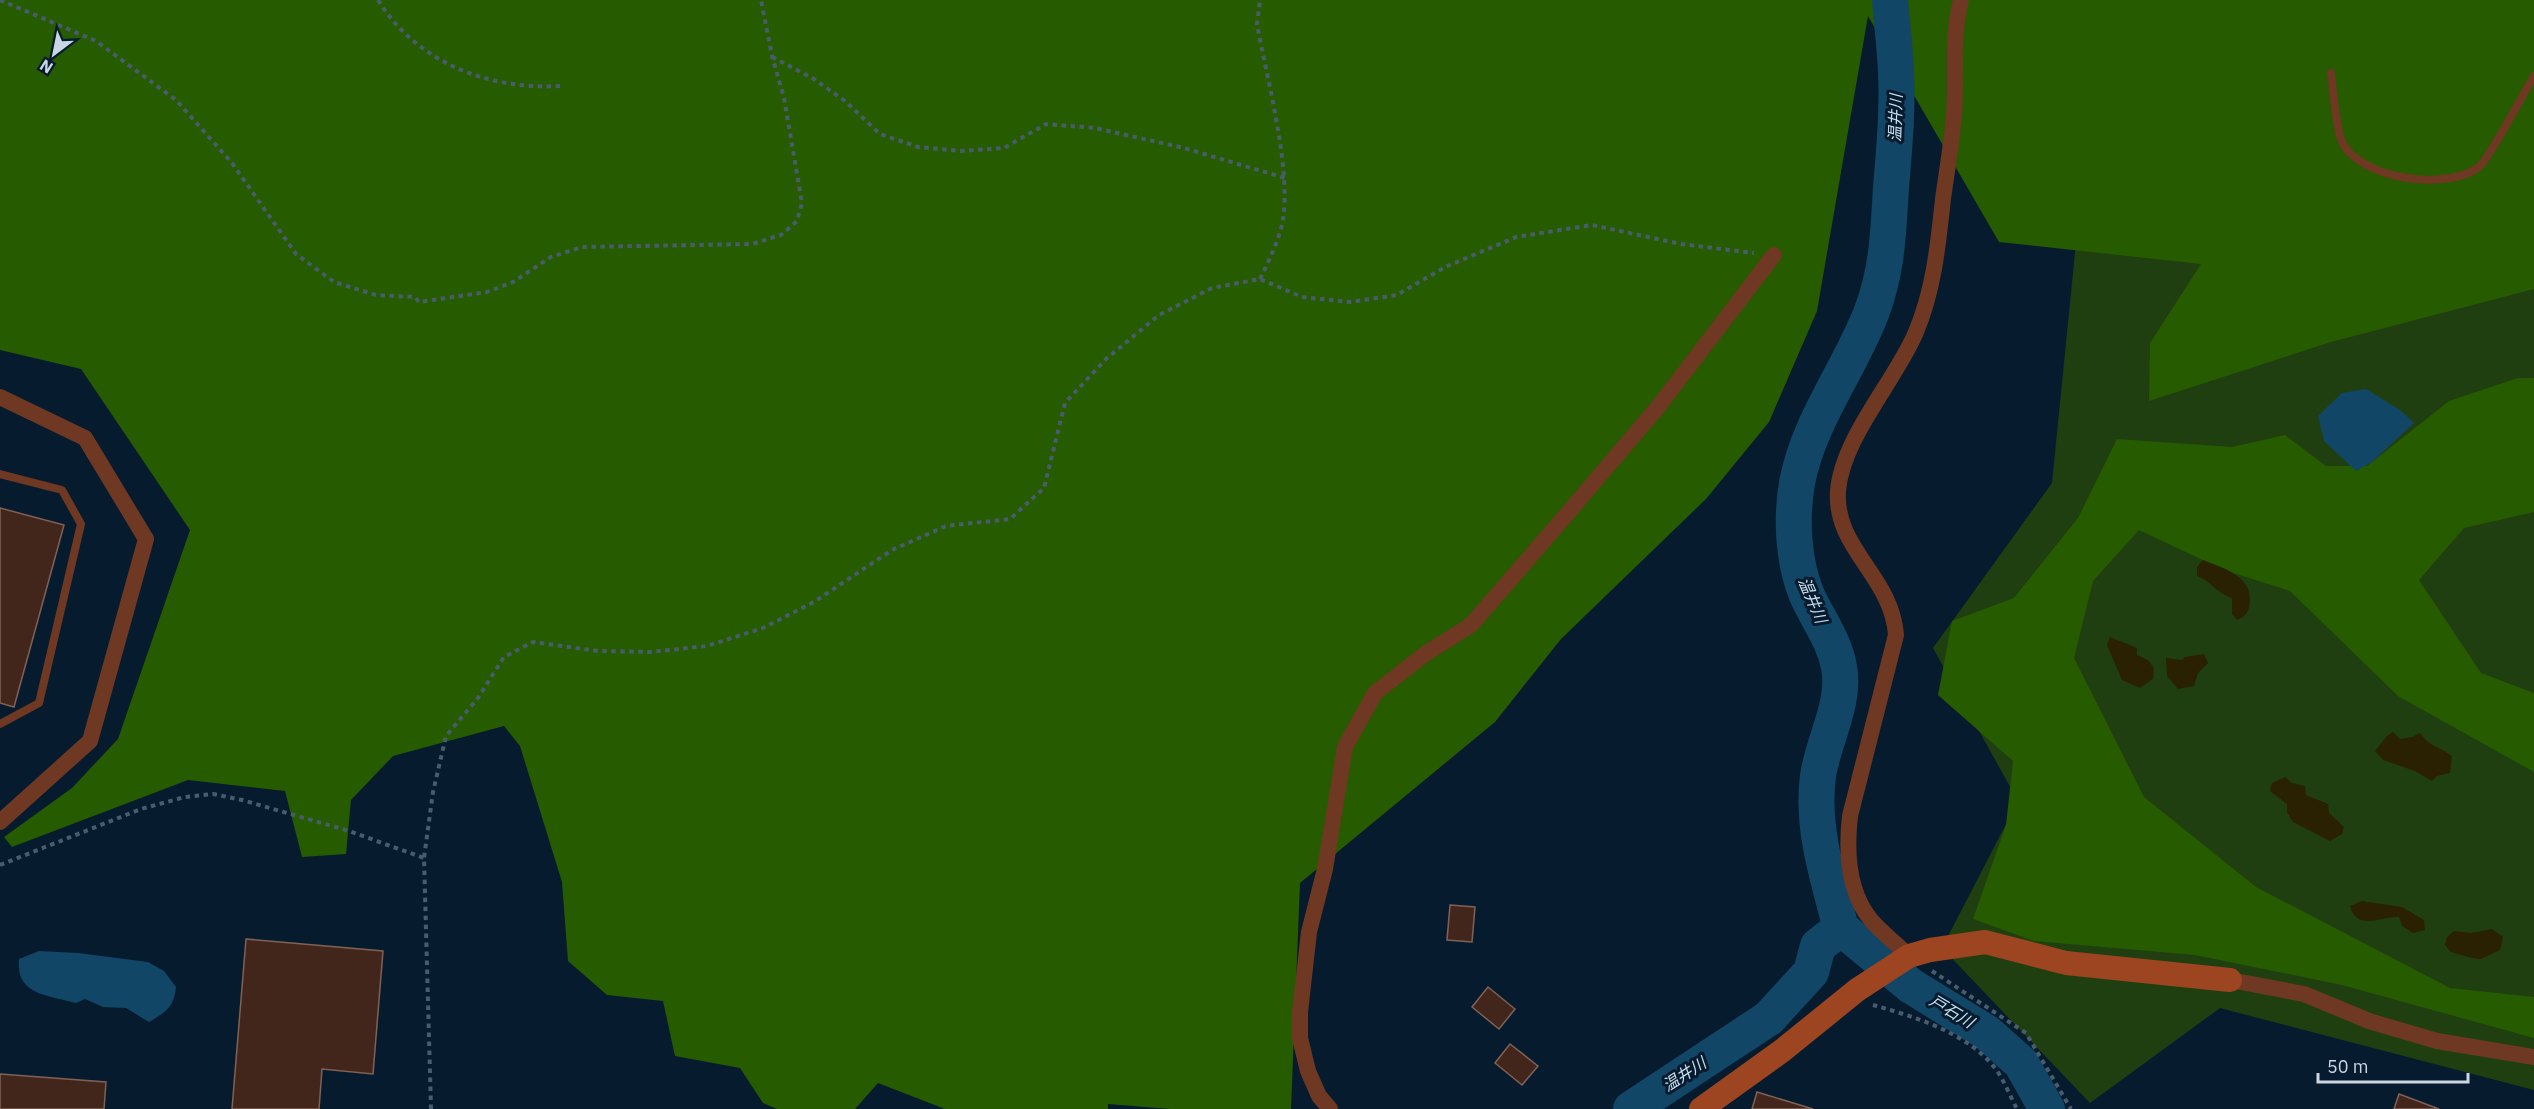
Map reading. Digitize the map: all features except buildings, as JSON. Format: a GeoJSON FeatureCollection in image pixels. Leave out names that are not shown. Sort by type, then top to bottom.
{"type":"FeatureCollection","features":[{"type":"Feature","properties":{"kind":"street"},"geometry":{"type":"LineString","coordinates":[[1909,956],[1870,919],[1854,889],[1850,866],[1847,840],[1850,816],[1896,635],[1895,614],[1878,581],[1846,535],[1839,509],[1838,489],[1855,440],[1915,334],[1932,282],[1954,112],[1954,37],[1961,0]]}},
{"type":"Feature","properties":{"kind":"street"},"geometry":{"type":"LineString","coordinates":[[1330,1109],[1319,1096],[1308,1071],[1300,1038],[1300,1012],[1309,932],[1324,869],[1345,747],[1375,693],[1425,654],[1471,625],[1658,407],[1774,255]]}},
{"type":"Feature","properties":{"kind":"street"},"geometry":{"type":"LineString","coordinates":[[0,397],[85,438],[147,539],[90,741],[0,822]]}},
{"type":"Feature","properties":{"kind":"street"},"geometry":{"type":"LineString","coordinates":[[1701,1109],[1784,1050],[1862,987],[1909,956],[1930,950],[1985,942],[2066,963],[2230,980],[2304,994],[2369,1021],[2437,1041],[2534,1057]]}},
{"type":"Feature","properties":{"kind":"lane"},"geometry":{"type":"LineString","coordinates":[[2331,73],[2342,142],[2362,163],[2394,177],[2445,181],[2480,166],[2534,76]]}},
{"type":"Feature","properties":{"kind":"lane"},"geometry":{"type":"LineString","coordinates":[[0,474],[62,490],[81,524],[39,703],[0,724]]}},
{"type":"Feature","properties":{"kind":"path"},"geometry":{"type":"LineString","coordinates":[[0,0],[96,41],[176,100],[232,163],[296,254],[334,282],[376,296],[415,297],[419,302],[487,292],[513,282],[551,257],[582,247],[752,244],[781,235],[797,221],[802,203],[784,98],[760,0]]}},
{"type":"Feature","properties":{"kind":"path"},"geometry":{"type":"LineString","coordinates":[[378,0],[418,46],[450,66],[528,88],[560,86]]}},
{"type":"Feature","properties":{"kind":"path"},"geometry":{"type":"LineString","coordinates":[[1260,0],[1257,24],[1285,178],[1281,227],[1277,244],[1260,279]]}},
{"type":"Feature","properties":{"kind":"path"},"geometry":{"type":"LineString","coordinates":[[772,56],[814,79],[880,134],[918,147],[961,151],[1004,148],[1046,124],[1095,128],[1162,143],[1285,178]]}},
{"type":"Feature","properties":{"kind":"path"},"geometry":{"type":"LineString","coordinates":[[431,1109],[424,858],[433,792],[446,736],[478,698],[504,657],[533,642],[598,651],[650,652],[707,646],[763,628],[814,602],[892,550],[946,526],[1010,519],[1044,488],[1065,403],[1106,359],[1159,315],[1212,288],[1260,279],[1302,297],[1350,302],[1397,295],[1445,267],[1516,237],[1593,225],[1681,244],[1774,255]]}},
{"type":"Feature","properties":{"kind":"path"},"geometry":{"type":"LineString","coordinates":[[0,866],[141,809],[184,796],[213,794],[242,800],[349,831],[424,858]]}},
{"type":"Feature","properties":{"kind":"path"},"geometry":{"type":"LineString","coordinates":[[1909,956],[2025,1033],[2071,1109]]}},
{"type":"Feature","properties":{"kind":"path"},"geometry":{"type":"LineString","coordinates":[[1862,987],[1870,1004],[1946,1031],[1976,1050],[1995,1069],[2017,1109]]}},
{"type":"Feature","properties":{"kind":"green space"},"geometry":{"type":"Polygon","coordinates":[[[0,0],[2534,0],[2534,289],[2331,342],[2149,401],[2150,343],[2201,264],[1999,242],[1868,16],[1817,311],[1769,422],[1706,499],[1561,639],[1495,722],[1300,883],[1291,1109],[1170,1109],[1108,1104],[1108,1109],[945,1109],[878,1083],[855,1109],[777,1109],[763,1103],[740,1068],[675,1056],[663,1001],[607,995],[568,961],[562,882],[520,746],[504,726],[393,756],[351,800],[346,854],[302,857],[285,791],[188,780],[12,847],[4,837],[72,788],[118,739],[190,530],[81,369],[0,350],[0,0]]]}},
{"type":"Feature","properties":{"kind":"green space"},"geometry":{"type":"Polygon","coordinates":[[[2534,0],[2534,1090],[2220,1008],[2090,1103],[1942,948],[2018,801],[1933,648],[2052,483],[2087,133],[2534,0]]]}},
{"type":"Feature","properties":{"kind":"green space"},"geometry":{"type":"Polygon","coordinates":[[[2518,378],[2534,378],[2534,512],[2464,528],[2419,580],[2481,673],[2534,693],[2534,772],[2398,696],[2290,591],[2224,570],[2139,530],[2093,581],[2074,658],[2144,797],[2256,887],[2450,988],[2534,997],[2534,1038],[2342,985],[2195,955],[2034,941],[1973,919],[2006,825],[2013,761],[1938,695],[1952,621],[2014,598],[2078,518],[2117,439],[2232,447],[2285,435],[2326,466],[2367,466],[2449,401],[2518,378]]]}},
{"type":"Feature","properties":{"kind":"sand"},"geometry":{"type":"Polygon","coordinates":[[[2203,560],[2235,574],[2246,586],[2250,602],[2248,611],[2243,617],[2237,620],[2232,614],[2232,598],[2222,594],[2197,576],[2197,567],[2203,560]]]}},
{"type":"Feature","properties":{"kind":"sand"},"geometry":{"type":"Polygon","coordinates":[[[2110,637],[2137,648],[2137,655],[2148,660],[2154,668],[2153,679],[2140,688],[2122,680],[2107,645],[2110,637]]]}},
{"type":"Feature","properties":{"kind":"sand"},"geometry":{"type":"Polygon","coordinates":[[[2204,654],[2208,663],[2198,673],[2194,686],[2178,689],[2167,676],[2166,658],[2182,660],[2185,657],[2204,654]]]}},
{"type":"Feature","properties":{"kind":"sand"},"geometry":{"type":"Polygon","coordinates":[[[2393,732],[2400,739],[2420,733],[2431,744],[2452,756],[2450,773],[2437,776],[2432,781],[2415,771],[2383,760],[2375,751],[2393,732]]]}},
{"type":"Feature","properties":{"kind":"sand"},"geometry":{"type":"Polygon","coordinates":[[[2285,777],[2292,783],[2305,786],[2306,795],[2328,804],[2329,813],[2344,827],[2342,834],[2330,841],[2293,822],[2287,812],[2287,804],[2270,791],[2272,783],[2285,777]]]}},
{"type":"Feature","properties":{"kind":"sand"},"geometry":{"type":"Polygon","coordinates":[[[2362,901],[2402,907],[2424,920],[2425,930],[2413,933],[2402,926],[2399,917],[2370,921],[2358,919],[2350,906],[2362,901]]]}},
{"type":"Feature","properties":{"kind":"sand"},"geometry":{"type":"Polygon","coordinates":[[[2492,929],[2503,937],[2500,950],[2481,959],[2451,952],[2445,945],[2447,937],[2454,931],[2471,933],[2492,929]]]}},
{"type":"Feature","properties":{"kind":"water"},"geometry":{"type":"Polygon","coordinates":[[[2366,389],[2400,410],[2414,423],[2372,462],[2356,471],[2324,441],[2318,416],[2342,393],[2366,389]]]}},
{"type":"Feature","properties":{"kind":"water"},"geometry":{"type":"Polygon","coordinates":[[[39,951],[78,953],[148,962],[164,971],[176,987],[173,1000],[164,1012],[149,1022],[126,1008],[103,1007],[85,999],[76,1003],[45,995],[28,987],[19,971],[19,959],[39,951]]]}},
{"type":"Feature","properties":{"kind":"waterway","name":"温井川"},"geometry":{"type":"LineString","coordinates":[[1841,928],[1822,852],[1816,795],[1821,763],[1837,708],[1839,667],[1825,629],[1806,593],[1798,567],[1794,539],[1794,510],[1802,460],[1820,417],[1863,333],[1877,295],[1884,265],[1888,235],[1896,101],[1896,63],[1890,0]]}},
{"type":"Feature","properties":{"kind":"waterway","name":"戸石川"},"geometry":{"type":"LineString","coordinates":[[1841,928],[1911,986],[1986,1032],[2021,1063],[2047,1109]]}},
{"type":"Feature","properties":{"kind":"waterway","name":"温井川"},"geometry":{"type":"LineString","coordinates":[[1631,1109],[1769,1018],[1811,972],[1818,946],[1841,928]]}}]}
